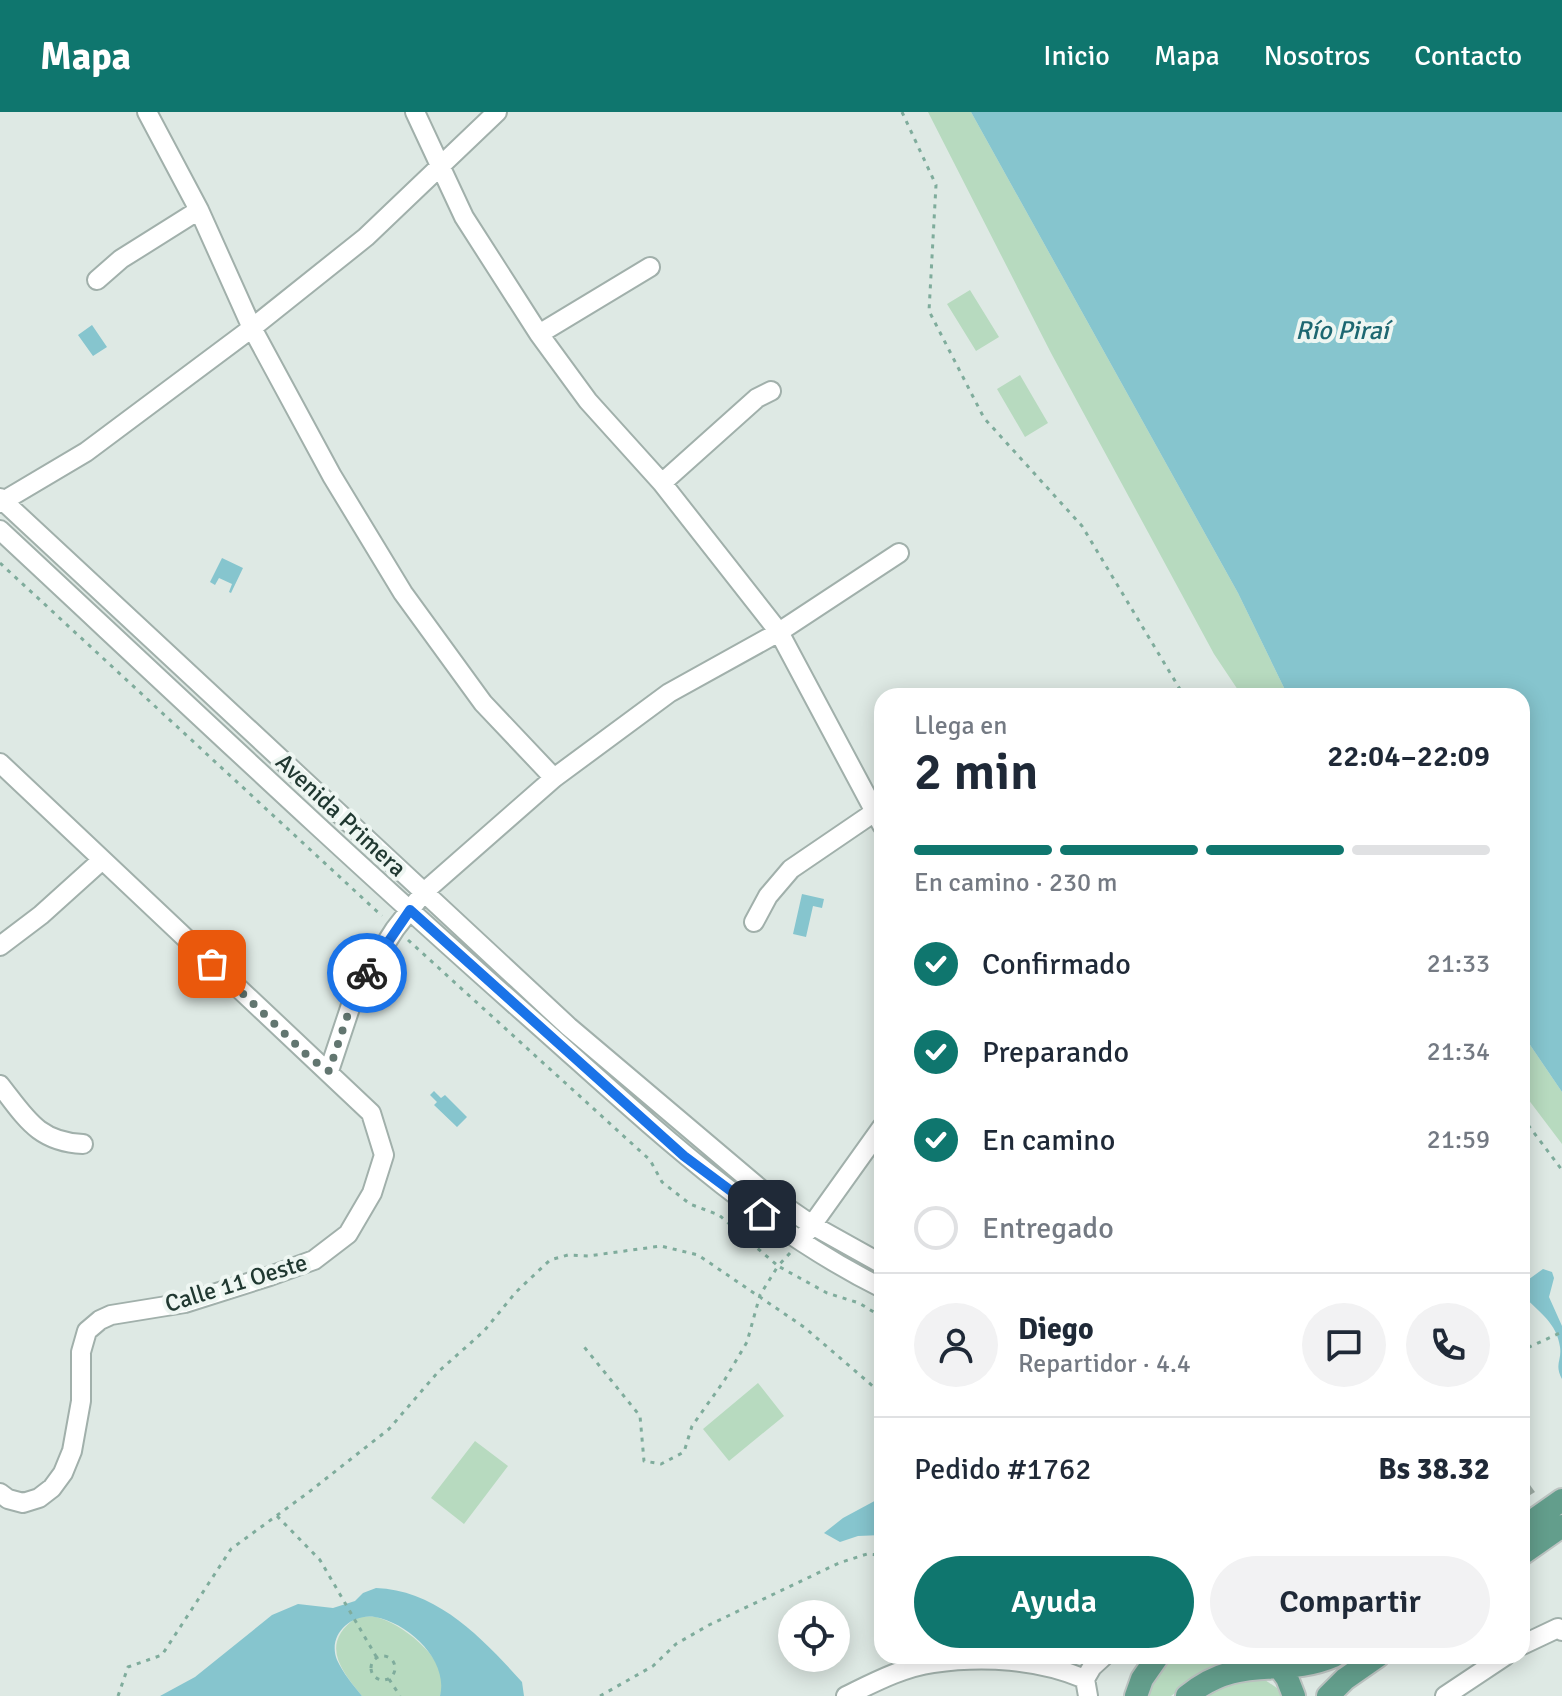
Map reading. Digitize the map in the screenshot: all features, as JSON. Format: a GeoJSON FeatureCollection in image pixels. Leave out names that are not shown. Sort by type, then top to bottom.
{"type":"FeatureCollection","features":[{"type":"Feature","properties":{"kind":"main road"},"geometry":{"type":"LineString","coordinates":[[1530,1522],[1562,1500]]}},
{"type":"Feature","properties":{"kind":"main road"},"geometry":{"type":"LineString","coordinates":[[1530,1548],[1562,1526]]}},
{"type":"Feature","properties":{"kind":"main road"},"geometry":{"type":"LineString","coordinates":[[1136,1696],[1142,1679],[1152,1664]]}},
{"type":"Feature","properties":{"kind":"main road"},"geometry":{"type":"LineString","coordinates":[[1187,1696],[1217,1676],[1262,1664]]}},
{"type":"Feature","properties":{"kind":"main road"},"geometry":{"type":"LineString","coordinates":[[1277,1664],[1294,1696]]}},
{"type":"Feature","properties":{"kind":"main road"},"geometry":{"type":"LineString","coordinates":[[1328,1696],[1367,1664]]}},
{"type":"Feature","properties":{"kind":"street"},"geometry":{"type":"LineString","coordinates":[[147,112],[199,210],[252,328],[332,476],[403,593],[483,703],[554,778]]}},
{"type":"Feature","properties":{"kind":"street"},"geometry":{"type":"LineString","coordinates":[[415,112],[464,217],[539,334],[588,401],[662,483],[779,632],[874,806]]}},
{"type":"Feature","properties":{"kind":"street"},"geometry":{"type":"LineString","coordinates":[[1,501],[86,452],[252,328],[366,237],[497,112]]}},
{"type":"Feature","properties":{"kind":"street"},"geometry":{"type":"LineString","coordinates":[[97,280],[121,259],[199,210]]}},
{"type":"Feature","properties":{"kind":"street"},"geometry":{"type":"LineString","coordinates":[[539,334],[650,267]]}},
{"type":"Feature","properties":{"kind":"street"},"geometry":{"type":"LineString","coordinates":[[662,483],[757,398],[771,391]]}},
{"type":"Feature","properties":{"kind":"street","name":"Avenida Primera"},"geometry":{"type":"LineString","coordinates":[[1,501],[569,1027],[764,1192],[812,1225],[874,1260]]}},
{"type":"Feature","properties":{"kind":"street","name":"Avenida Primera"},"geometry":{"type":"LineString","coordinates":[[0,530],[410,910],[684,1156],[801,1241],[874,1283]]}},
{"type":"Feature","properties":{"kind":"street"},"geometry":{"type":"LineString","coordinates":[[329,1071],[356,990],[395,929],[424,892],[554,778],[669,693],[779,632],[899,553]]}},
{"type":"Feature","properties":{"kind":"street","name":"Calle 11 Oeste"},"geometry":{"type":"LineString","coordinates":[[0,763],[371,1113],[384,1155],[372,1193],[348,1234],[314,1260],[185,1303],[111,1315],[87,1331],[81,1352],[81,1401],[72,1451],[63,1473],[52,1488],[39,1498],[23,1503],[0,1493]]}},
{"type":"Feature","properties":{"kind":"street"},"geometry":{"type":"LineString","coordinates":[[754,922],[768,896],[791,869],[874,818]]}},
{"type":"Feature","properties":{"kind":"street"},"geometry":{"type":"LineString","coordinates":[[0,946],[41,915],[102,860]]}},
{"type":"Feature","properties":{"kind":"street"},"geometry":{"type":"LineString","coordinates":[[0,1085],[24,1116],[45,1136],[83,1144]]}},
{"type":"Feature","properties":{"kind":"street"},"geometry":{"type":"LineString","coordinates":[[801,1241],[874,1138]]}},
{"type":"Feature","properties":{"kind":"street"},"geometry":{"type":"LineString","coordinates":[[1530,1641],[1558,1628],[1562,1631]]}},
{"type":"Feature","properties":{"kind":"street"},"geometry":{"type":"LineString","coordinates":[[846,1696],[880,1679],[928,1664]]}},
{"type":"Feature","properties":{"kind":"street"},"geometry":{"type":"LineString","coordinates":[[1030,1664],[1064,1670],[1087,1688],[1095,1664]]}},
{"type":"Feature","properties":{"kind":"street"},"geometry":{"type":"LineString","coordinates":[[1445,1696],[1493,1664]]}},
{"type":"Feature","properties":{"kind":"path"},"geometry":{"type":"LineString","coordinates":[[902,112],[936,185],[929,311],[984,418],[1082,526],[1179,688]]}},
{"type":"Feature","properties":{"kind":"path"},"geometry":{"type":"LineString","coordinates":[[0,563],[650,1160],[662,1182],[690,1204],[719,1215],[778,1266],[827,1293],[859,1303],[874,1312]]}},
{"type":"Feature","properties":{"kind":"path"},"geometry":{"type":"LineString","coordinates":[[1530,1128],[1562,1170]]}},
{"type":"Feature","properties":{"kind":"path"},"geometry":{"type":"LineString","coordinates":[[118,1696],[128,1667],[162,1655],[231,1549],[389,1429],[438,1372],[484,1331],[516,1292],[550,1260],[568,1255],[588,1256],[627,1249],[671,1248],[698,1255],[804,1327],[874,1387]]}},
{"type":"Feature","properties":{"kind":"path"},"geometry":{"type":"LineString","coordinates":[[581,1343],[640,1416],[644,1461],[661,1464],[684,1452],[692,1426],[747,1342],[760,1295],[778,1266]]}},
{"type":"Feature","properties":{"kind":"path"},"geometry":{"type":"LineString","coordinates":[[1530,1347],[1562,1332]]}},
{"type":"Feature","properties":{"kind":"path"},"geometry":{"type":"LineString","coordinates":[[277,1516],[320,1560],[377,1658]]}},
{"type":"Feature","properties":{"kind":"path"},"geometry":{"type":"LineString","coordinates":[[600,1696],[653,1666],[676,1644],[709,1625],[839,1563],[874,1554]]}},
{"type":"Feature","properties":{"kind":"path"},"geometry":{"type":"LineString","coordinates":[[387,1657],[394,1662],[395,1672],[389,1679],[380,1680],[373,1674],[372,1665],[377,1658],[387,1657]]}},
{"type":"Feature","properties":{"kind":"path"},"geometry":{"type":"LineString","coordinates":[[389,1679],[400,1696]]}},
{"type":"Feature","properties":{"kind":"green space"},"geometry":{"type":"Polygon","coordinates":[[[928,112],[971,112],[1238,593],[1284,688],[1237,688],[1214,654],[1051,353],[928,112]]]}},
{"type":"Feature","properties":{"kind":"green space"},"geometry":{"type":"Polygon","coordinates":[[[970,290],[999,337],[976,351],[947,304],[970,290]]]}},
{"type":"Feature","properties":{"kind":"green space"},"geometry":{"type":"Polygon","coordinates":[[[1020,375],[1048,423],[1025,437],[997,389],[1020,375]]]}},
{"type":"Feature","properties":{"kind":"green space"},"geometry":{"type":"Polygon","coordinates":[[[1530,1045],[1562,1092],[1562,1144],[1530,1102],[1530,1045]]]}},
{"type":"Feature","properties":{"kind":"green space"},"geometry":{"type":"Polygon","coordinates":[[[758,1383],[784,1416],[729,1461],[703,1429],[758,1383]]]}},
{"type":"Feature","properties":{"kind":"green space"},"geometry":{"type":"Polygon","coordinates":[[[475,1441],[508,1466],[464,1524],[431,1498],[475,1441]]]}},
{"type":"Feature","properties":{"kind":"green space"},"geometry":{"type":"Polygon","coordinates":[[[357,1617],[386,1620],[419,1642],[441,1673],[443,1685],[440,1696],[362,1696],[346,1676],[336,1646],[339,1636],[357,1617]]]}},
{"type":"Feature","properties":{"kind":"green space"},"geometry":{"type":"Polygon","coordinates":[[[1164,1664],[1227,1664],[1206,1670],[1171,1696],[1146,1696],[1151,1681],[1164,1664]]]}},
{"type":"Feature","properties":{"kind":"green space"},"geometry":{"type":"Polygon","coordinates":[[[1259,1676],[1277,1688],[1281,1696],[1204,1696],[1227,1682],[1259,1676]]]}},
{"type":"Feature","properties":{"kind":"water","name":"Río Piraí"},"geometry":{"type":"Polygon","coordinates":[[[971,112],[1562,112],[1562,1092],[1530,1045],[1530,688],[1284,688],[1238,593],[971,112]]]}},
{"type":"Feature","properties":{"kind":"water"},"geometry":{"type":"Polygon","coordinates":[[[92,325],[107,347],[93,356],[78,335],[92,325]]]}},
{"type":"Feature","properties":{"kind":"water"},"geometry":{"type":"Polygon","coordinates":[[[222,558],[243,568],[231,593],[232,584],[219,578],[215,585],[210,582],[222,558]]]}},
{"type":"Feature","properties":{"kind":"water"},"geometry":{"type":"Polygon","coordinates":[[[802,894],[824,899],[822,908],[813,906],[806,937],[793,934],[802,894]]]}},
{"type":"Feature","properties":{"kind":"water"},"geometry":{"type":"Polygon","coordinates":[[[434,1091],[441,1098],[445,1095],[467,1117],[457,1127],[434,1105],[437,1102],[430,1095],[434,1091]]]}},
{"type":"Feature","properties":{"kind":"water"},"geometry":{"type":"Polygon","coordinates":[[[1543,1269],[1552,1272],[1554,1278],[1549,1297],[1562,1326],[1562,1379],[1558,1338],[1546,1318],[1530,1302],[1530,1278],[1543,1269]]]}},
{"type":"Feature","properties":{"kind":"water"},"geometry":{"type":"Polygon","coordinates":[[[874,1501],[874,1535],[858,1536],[840,1542],[824,1533],[843,1518],[874,1501]]]}},
{"type":"Feature","properties":{"kind":"water"},"geometry":{"type":"Polygon","coordinates":[[[376,1588],[420,1598],[458,1620],[522,1682],[524,1696],[440,1696],[438,1670],[424,1646],[401,1627],[375,1617],[366,1617],[350,1622],[335,1642],[337,1660],[342,1670],[362,1696],[160,1696],[195,1677],[272,1615],[298,1604],[333,1608],[355,1601],[363,1593],[376,1588]]]}},
{"type":"Feature","properties":{"kind":"way so far"},"geometry":{"type":"LineString","coordinates":[[212,964],[311,1059],[329,1071],[356,990],[367,973]]}},
{"type":"Feature","properties":{"kind":"route"},"geometry":{"type":"LineString","coordinates":[[367,973],[410,910],[684,1156],[762,1214]]}}]}
